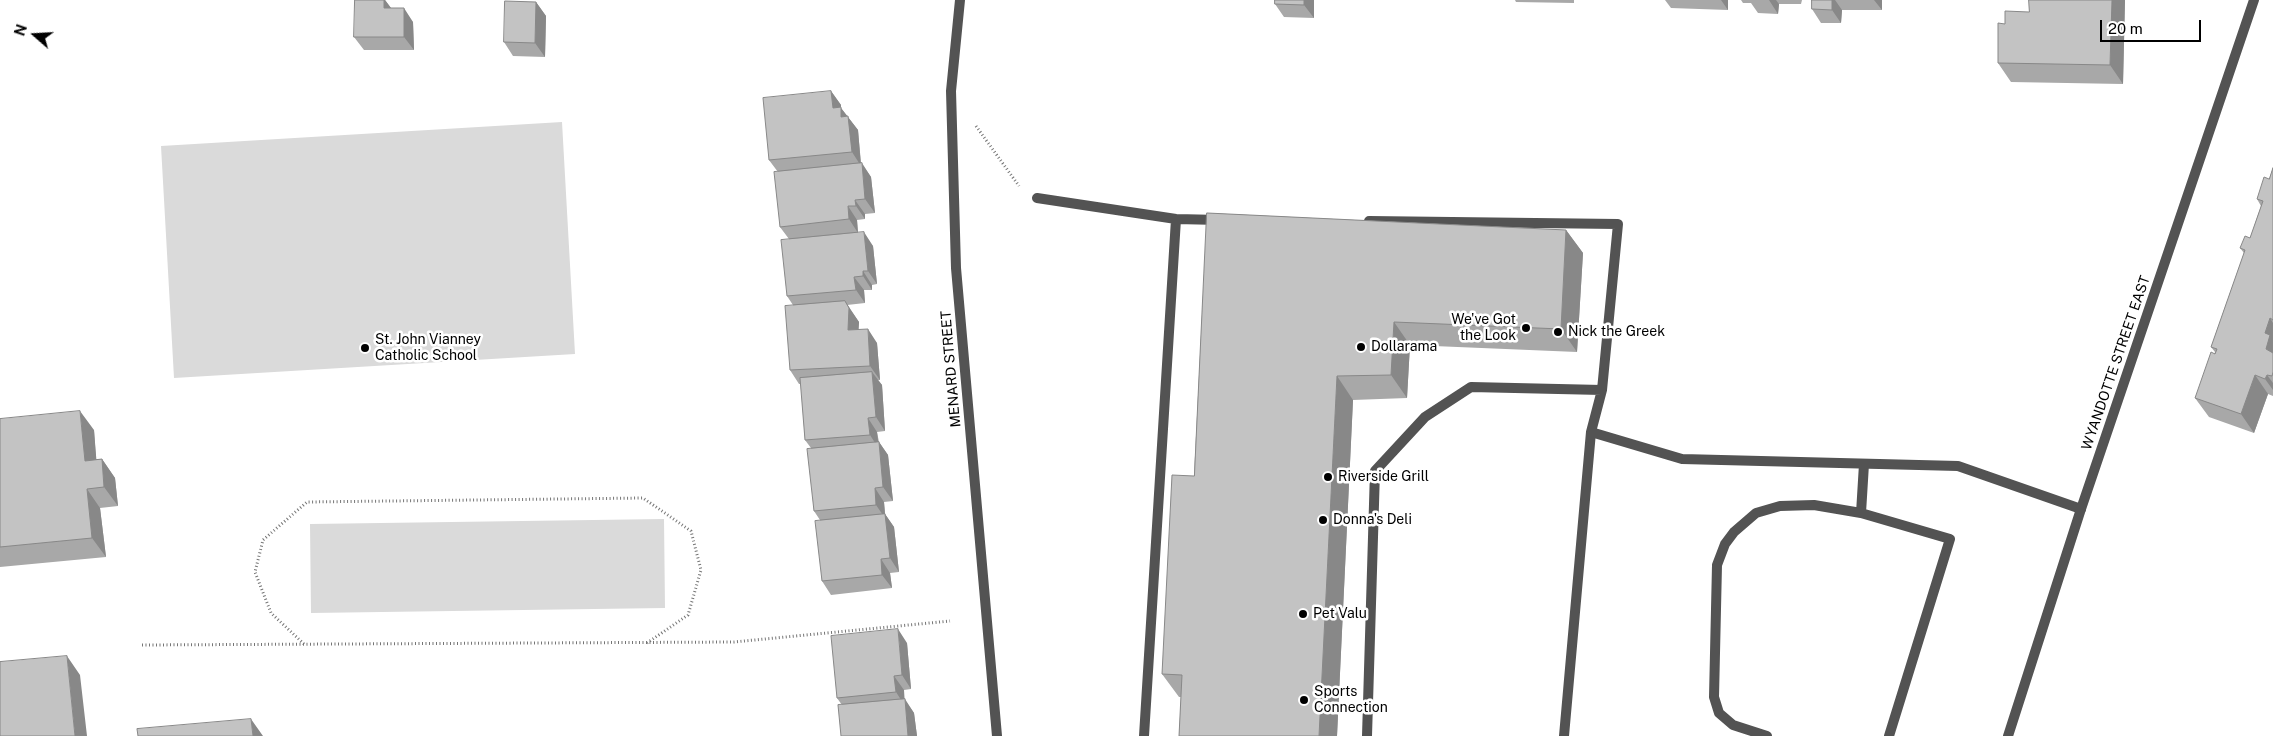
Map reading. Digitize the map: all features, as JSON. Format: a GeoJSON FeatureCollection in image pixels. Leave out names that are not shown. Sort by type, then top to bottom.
{"type":"FeatureCollection","features":[{"type":"Feature","properties":{"kind":"street","name":"MENARD STREET"},"geometry":{"type":"LineString","coordinates":[[960,0],[951,91],[956,268],[997,736]]}},
{"type":"Feature","properties":{"kind":"street","name":"WYANDOTTE STREET EAST"},"geometry":{"type":"LineString","coordinates":[[2008,736],[2081,509],[2254,0]]}},
{"type":"Feature","properties":{"kind":"street"},"geometry":{"type":"LineString","coordinates":[[1037,198],[1176,219],[1235,220]]}},
{"type":"Feature","properties":{"kind":"street"},"geometry":{"type":"LineString","coordinates":[[1144,736],[1176,219]]}},
{"type":"Feature","properties":{"kind":"street"},"geometry":{"type":"LineString","coordinates":[[1363,221],[1618,224],[1602,390],[1591,432],[1564,736]]}},
{"type":"Feature","properties":{"kind":"street"},"geometry":{"type":"LineString","coordinates":[[1367,736],[1375,471],[1426,417],[1471,387],[1602,390]]}},
{"type":"Feature","properties":{"kind":"street"},"geometry":{"type":"LineString","coordinates":[[1591,432],[1682,459],[1958,466],[2081,509]]}},
{"type":"Feature","properties":{"kind":"street"},"geometry":{"type":"LineString","coordinates":[[1861,512],[1864,464]]}},
{"type":"Feature","properties":{"kind":"street"},"geometry":{"type":"LineString","coordinates":[[1767,736],[1733,725],[1719,713],[1714,698],[1717,565],[1725,544],[1747,519],[1756,513],[1780,506],[1814,505],[1861,512],[1950,539],[1889,736]]}},
{"type":"Feature","properties":{"kind":"path"},"geometry":{"type":"LineString","coordinates":[[973,122],[1024,193],[1037,198]]}},
{"type":"Feature","properties":{"kind":"path"},"geometry":{"type":"LineString","coordinates":[[305,644],[271,613],[256,572],[263,540],[307,502],[643,498],[691,531],[701,570],[688,615],[646,643]]}},
{"type":"Feature","properties":{"kind":"path"},"geometry":{"type":"LineString","coordinates":[[142,645],[734,642],[950,621]]}},
{"type":"Feature","properties":{"kind":"shaded area"},"geometry":{"type":"Polygon","coordinates":[[[562,122],[575,354],[174,378],[161,146],[562,122]]]}},
{"type":"Feature","properties":{"kind":"shaded area"},"geometry":{"type":"Polygon","coordinates":[[[664,519],[665,608],[311,613],[310,524],[664,519]]]}},
{"type":"Feature","properties":{"kind":"building"},"geometry":{"type":"Polygon","coordinates":[[[355,0],[384,0],[384,8],[404,8],[404,37],[354,37],[355,0]]]}},
{"type":"Feature","properties":{"kind":"building"},"geometry":{"type":"Polygon","coordinates":[[[1275,0],[1304,0],[1304,5],[1275,4],[1275,0]]]}},
{"type":"Feature","properties":{"kind":"building"},"geometry":{"type":"Polygon","coordinates":[[[1812,0],[1832,0],[1832,10],[1812,9],[1812,0]]]}},
{"type":"Feature","properties":{"kind":"building"},"geometry":{"type":"Polygon","coordinates":[[[2029,0],[2112,0],[2110,65],[1998,63],[1998,23],[2005,24],[2005,11],[2029,12],[2029,0]]]}},
{"type":"Feature","properties":{"kind":"building"},"geometry":{"type":"Polygon","coordinates":[[[505,1],[536,2],[535,43],[504,42],[505,1]]]}},
{"type":"Feature","properties":{"kind":"building"},"geometry":{"type":"Polygon","coordinates":[[[831,91],[833,108],[841,107],[841,117],[848,116],[852,152],[769,160],[763,98],[831,91]]]}},
{"type":"Feature","properties":{"kind":"building"},"geometry":{"type":"Polygon","coordinates":[[[862,163],[865,199],[855,200],[856,206],[848,206],[849,219],[780,227],[774,172],[862,163]]]}},
{"type":"Feature","properties":{"kind":"building"},"geometry":{"type":"Polygon","coordinates":[[[2273,168],[2273,320],[2270,318],[2265,333],[2270,335],[2266,349],[2273,353],[2273,372],[2272,376],[2267,375],[2265,379],[2255,375],[2241,414],[2195,398],[2211,352],[2215,354],[2217,349],[2211,347],[2245,250],[2240,248],[2245,236],[2250,238],[2263,201],[2257,199],[2264,177],[2269,179],[2273,168]]]}},
{"type":"Feature","properties":{"kind":"building"},"geometry":{"type":"Polygon","coordinates":[[[1207,213],[1566,230],[1561,329],[1394,322],[1391,375],[1337,376],[1319,736],[1179,736],[1182,675],[1162,674],[1172,475],[1194,476],[1207,213]]]}},
{"type":"Feature","properties":{"kind":"building"},"geometry":{"type":"Polygon","coordinates":[[[864,232],[868,271],[863,271],[863,276],[854,277],[856,290],[787,296],[781,240],[864,232]]]}},
{"type":"Feature","properties":{"kind":"building"},"geometry":{"type":"Polygon","coordinates":[[[845,301],[849,308],[848,330],[868,329],[870,366],[790,370],[785,306],[845,301]]]}},
{"type":"Feature","properties":{"kind":"building"},"geometry":{"type":"Polygon","coordinates":[[[872,372],[876,417],[868,418],[870,435],[805,440],[800,378],[872,372]]]}},
{"type":"Feature","properties":{"kind":"building"},"geometry":{"type":"Polygon","coordinates":[[[80,411],[85,461],[102,459],[104,487],[87,489],[92,538],[0,547],[0,419],[80,411]]]}},
{"type":"Feature","properties":{"kind":"building"},"geometry":{"type":"Polygon","coordinates":[[[879,442],[883,487],[875,488],[876,505],[814,511],[807,449],[879,442]]]}},
{"type":"Feature","properties":{"kind":"building"},"geometry":{"type":"Polygon","coordinates":[[[885,514],[890,558],[881,559],[882,575],[822,581],[815,521],[885,514]]]}},
{"type":"Feature","properties":{"kind":"building"},"geometry":{"type":"Polygon","coordinates":[[[898,629],[902,675],[894,676],[896,692],[837,698],[831,636],[898,629]]]}},
{"type":"Feature","properties":{"kind":"building"},"geometry":{"type":"Polygon","coordinates":[[[67,656],[75,736],[0,736],[0,662],[67,656]]]}},
{"type":"Feature","properties":{"kind":"building"},"geometry":{"type":"Polygon","coordinates":[[[905,699],[908,736],[841,736],[838,705],[905,699]]]}},
{"type":"Feature","properties":{"kind":"building"},"geometry":{"type":"Polygon","coordinates":[[[251,719],[253,736],[138,736],[137,729],[251,719]]]}},
{"type":"Feature","properties":{"kind":"place","name":"We've Got the Look"},"geometry":{"type":"Point","coordinates":[1526,328]}},
{"type":"Feature","properties":{"kind":"place","name":"Nick the Greek"},"geometry":{"type":"Point","coordinates":[1558,332]}},
{"type":"Feature","properties":{"kind":"place","name":"Dollarama"},"geometry":{"type":"Point","coordinates":[1361,347]}},
{"type":"Feature","properties":{"kind":"place","name":"St. John Vianney Catholic School"},"geometry":{"type":"Point","coordinates":[365,348]}},
{"type":"Feature","properties":{"kind":"place","name":"Riverside Grill"},"geometry":{"type":"Point","coordinates":[1328,477]}},
{"type":"Feature","properties":{"kind":"place","name":"Donna's Deli"},"geometry":{"type":"Point","coordinates":[1323,520]}},
{"type":"Feature","properties":{"kind":"place","name":"Pet Valu"},"geometry":{"type":"Point","coordinates":[1303,614]}},
{"type":"Feature","properties":{"kind":"place","name":"Sports Connection"},"geometry":{"type":"Point","coordinates":[1304,700]}}]}
